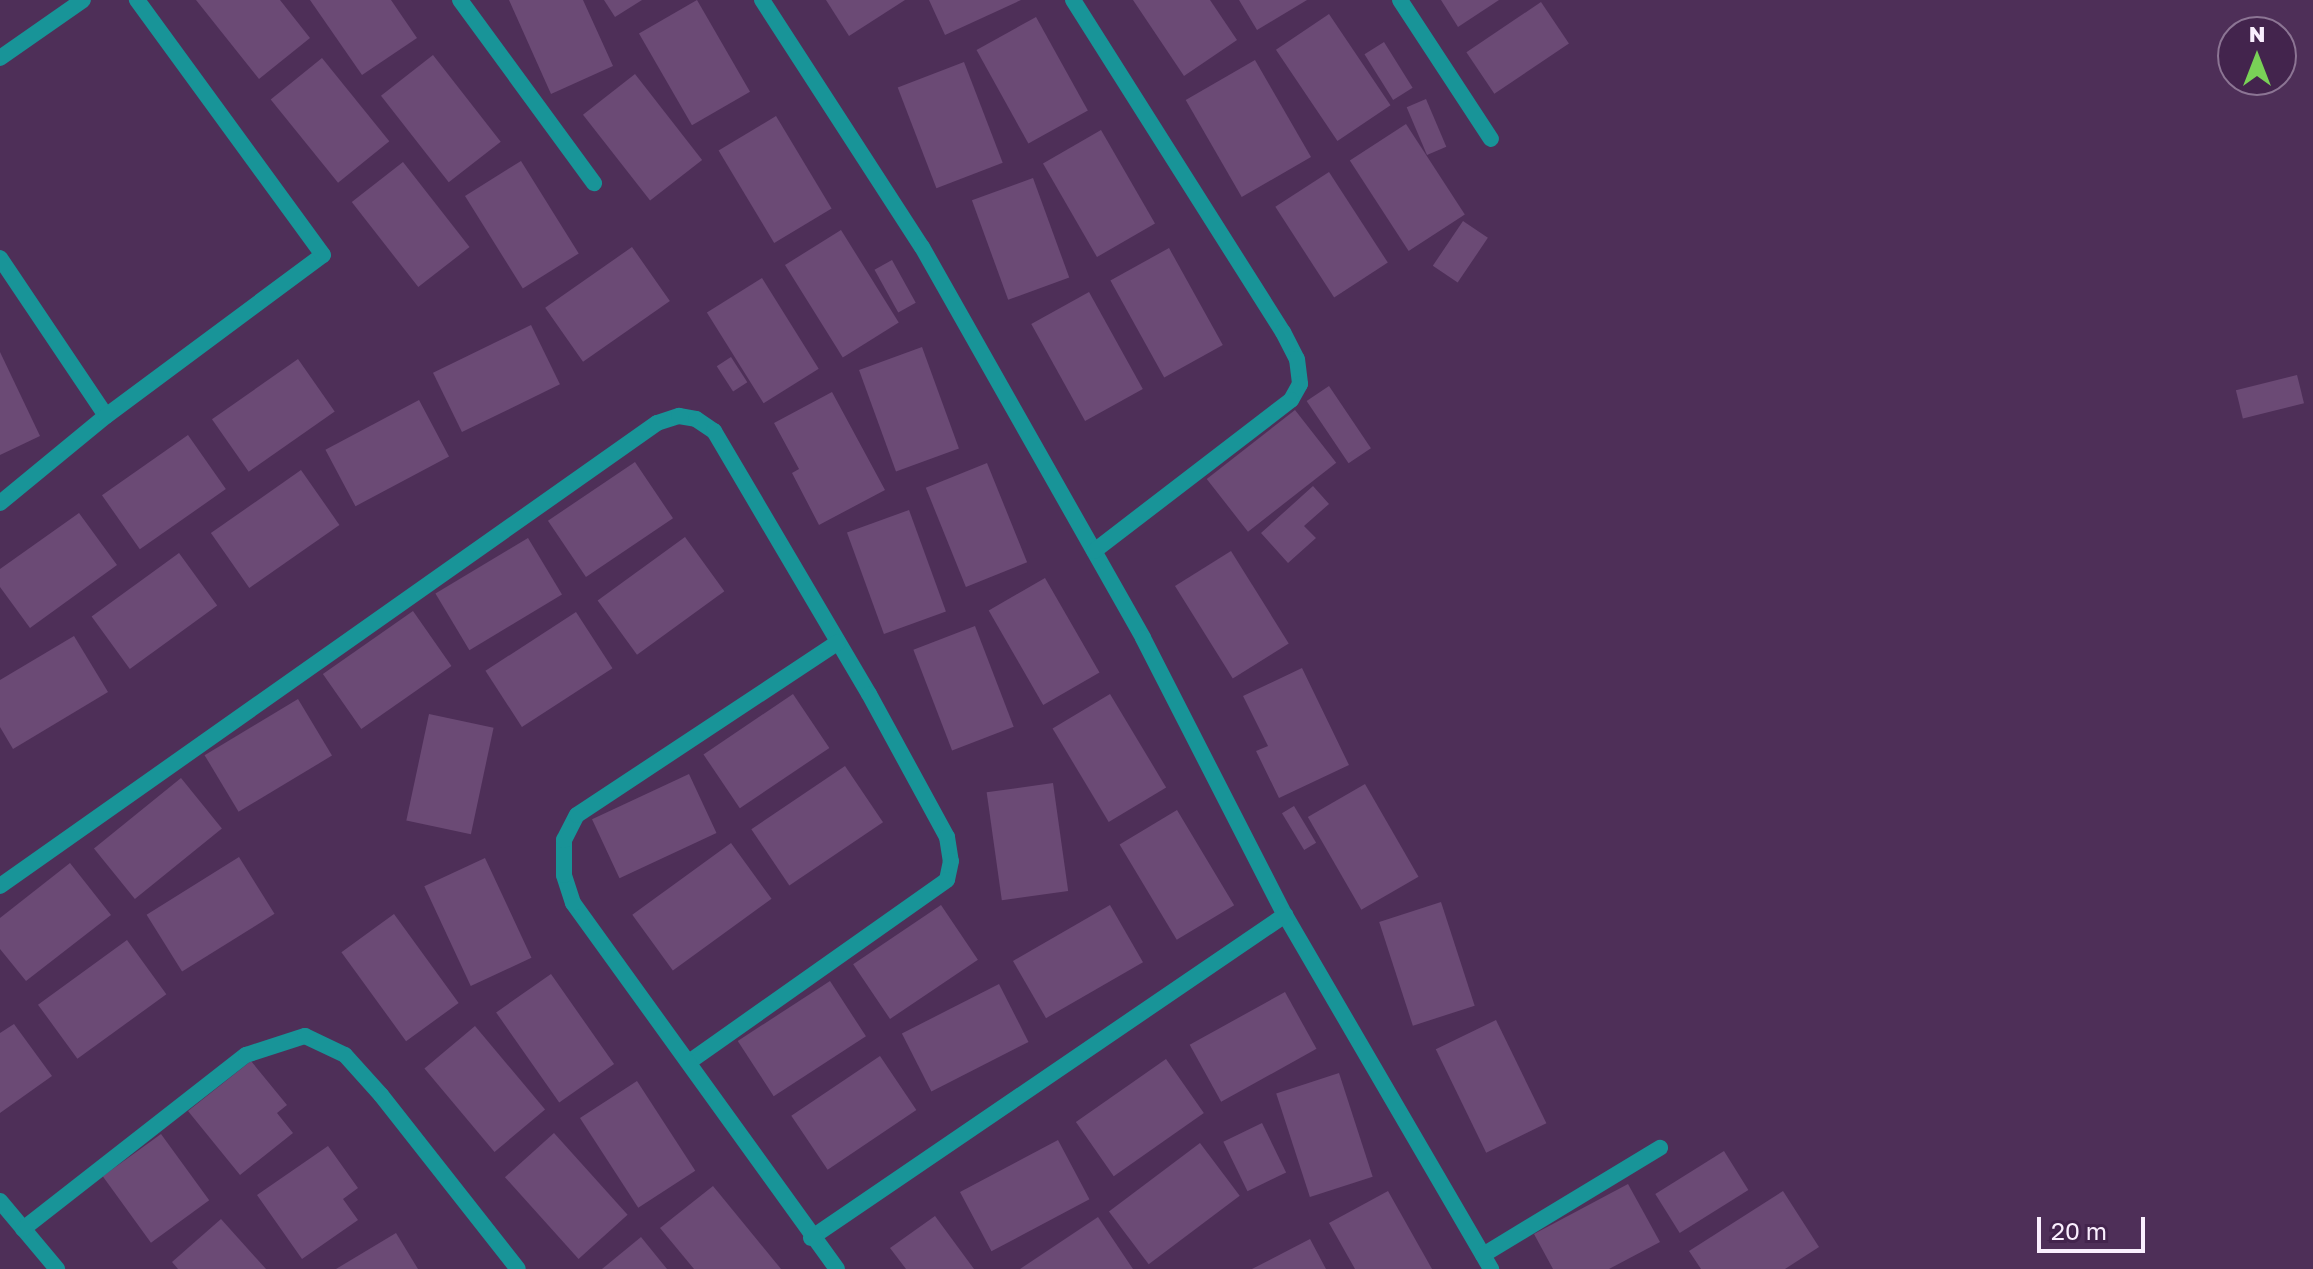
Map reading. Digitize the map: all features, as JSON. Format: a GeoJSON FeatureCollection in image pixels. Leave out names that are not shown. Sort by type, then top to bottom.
{"type":"FeatureCollection","features":[{"type":"Feature","properties":{"kind":"street"},"geometry":{"type":"LineString","coordinates":[[0,58],[83,0]]}},
{"type":"Feature","properties":{"kind":"street"},"geometry":{"type":"LineString","coordinates":[[0,503],[106,416],[323,255],[137,0]]}},
{"type":"Feature","properties":{"kind":"street"},"geometry":{"type":"LineString","coordinates":[[460,0],[594,183]]}},
{"type":"Feature","properties":{"kind":"street"},"geometry":{"type":"LineString","coordinates":[[762,0],[922,247],[1094,551],[1285,915],[1487,1262],[1660,1148]]}},
{"type":"Feature","properties":{"kind":"street"},"geometry":{"type":"LineString","coordinates":[[1073,0],[1283,332],[1297,359],[1300,384],[1291,400],[1094,551]]}},
{"type":"Feature","properties":{"kind":"street"},"geometry":{"type":"LineString","coordinates":[[1400,0],[1491,139]]}},
{"type":"Feature","properties":{"kind":"street"},"geometry":{"type":"LineString","coordinates":[[0,258],[106,416]]}},
{"type":"Feature","properties":{"kind":"street"},"geometry":{"type":"LineString","coordinates":[[0,886],[657,423],[679,416],[696,419],[714,431],[838,642],[947,837],[951,861],[947,880],[690,1061]]}},
{"type":"Feature","properties":{"kind":"street"},"geometry":{"type":"LineString","coordinates":[[837,1269],[811,1238],[690,1061],[573,903],[564,875],[564,840],[577,815],[838,642]]}},
{"type":"Feature","properties":{"kind":"street"},"geometry":{"type":"LineString","coordinates":[[811,1238],[1285,915]]}},
{"type":"Feature","properties":{"kind":"street"},"geometry":{"type":"LineString","coordinates":[[23,1229],[246,1055],[305,1036],[345,1055],[381,1095],[518,1269]]}},
{"type":"Feature","properties":{"kind":"street"},"geometry":{"type":"LineString","coordinates":[[0,1201],[57,1269]]}},
{"type":"Feature","properties":{"kind":"building"},"geometry":{"type":"Polygon","coordinates":[[[196,0],[280,0],[310,38],[259,79],[196,0]]]}},
{"type":"Feature","properties":{"kind":"building"},"geometry":{"type":"Polygon","coordinates":[[[310,0],[391,0],[417,38],[362,75],[310,0]]]}},
{"type":"Feature","properties":{"kind":"building"},"geometry":{"type":"Polygon","coordinates":[[[509,0],[583,0],[613,66],[551,94],[509,0]]]}},
{"type":"Feature","properties":{"kind":"building"},"geometry":{"type":"Polygon","coordinates":[[[604,0],[642,0],[615,17],[604,0]]]}},
{"type":"Feature","properties":{"kind":"building"},"geometry":{"type":"Polygon","coordinates":[[[697,0],[750,92],[692,125],[639,34],[697,0]]]}},
{"type":"Feature","properties":{"kind":"building"},"geometry":{"type":"Polygon","coordinates":[[[826,0],[905,0],[849,36],[826,0]]]}},
{"type":"Feature","properties":{"kind":"building"},"geometry":{"type":"Polygon","coordinates":[[[929,0],[1021,0],[945,35],[929,0]]]}},
{"type":"Feature","properties":{"kind":"building"},"geometry":{"type":"Polygon","coordinates":[[[1133,0],[1210,0],[1237,40],[1184,76],[1133,0]]]}},
{"type":"Feature","properties":{"kind":"building"},"geometry":{"type":"Polygon","coordinates":[[[1239,0],[1307,0],[1257,30],[1239,0]]]}},
{"type":"Feature","properties":{"kind":"building"},"geometry":{"type":"Polygon","coordinates":[[[1441,0],[1499,0],[1458,27],[1441,0]]]}},
{"type":"Feature","properties":{"kind":"building"},"geometry":{"type":"Polygon","coordinates":[[[1541,2],[1569,43],[1494,94],[1466,52],[1541,2]]]}},
{"type":"Feature","properties":{"kind":"building"},"geometry":{"type":"Polygon","coordinates":[[[1329,14],[1391,105],[1337,141],[1276,50],[1329,14]]]}},
{"type":"Feature","properties":{"kind":"building"},"geometry":{"type":"Polygon","coordinates":[[[1036,17],[1088,111],[1028,144],[977,50],[1036,17]]]}},
{"type":"Feature","properties":{"kind":"building"},"geometry":{"type":"Polygon","coordinates":[[[1384,42],[1413,88],[1393,100],[1364,54],[1384,42]]]}},
{"type":"Feature","properties":{"kind":"building"},"geometry":{"type":"Polygon","coordinates":[[[433,55],[501,142],[449,182],[381,96],[433,55]]]}},
{"type":"Feature","properties":{"kind":"building"},"geometry":{"type":"Polygon","coordinates":[[[322,58],[389,141],[338,183],[271,100],[322,58]]]}},
{"type":"Feature","properties":{"kind":"building"},"geometry":{"type":"Polygon","coordinates":[[[1255,60],[1311,157],[1242,197],[1186,100],[1255,60]]]}},
{"type":"Feature","properties":{"kind":"building"},"geometry":{"type":"Polygon","coordinates":[[[964,62],[1003,163],[936,188],[898,87],[964,62]]]}},
{"type":"Feature","properties":{"kind":"building"},"geometry":{"type":"Polygon","coordinates":[[[635,74],[702,160],[650,201],[583,115],[635,74]]]}},
{"type":"Feature","properties":{"kind":"building"},"geometry":{"type":"Polygon","coordinates":[[[1426,99],[1446,147],[1427,155],[1407,107],[1426,99]]]}},
{"type":"Feature","properties":{"kind":"building"},"geometry":{"type":"Polygon","coordinates":[[[776,116],[832,209],[774,243],[719,151],[776,116]]]}},
{"type":"Feature","properties":{"kind":"building"},"geometry":{"type":"Polygon","coordinates":[[[1406,124],[1465,215],[1409,251],[1350,160],[1406,124]]]}},
{"type":"Feature","properties":{"kind":"building"},"geometry":{"type":"Polygon","coordinates":[[[1101,130],[1155,224],[1097,257],[1043,164],[1101,130]]]}},
{"type":"Feature","properties":{"kind":"building"},"geometry":{"type":"Polygon","coordinates":[[[521,161],[579,253],[523,288],[465,196],[521,161]]]}},
{"type":"Feature","properties":{"kind":"building"},"geometry":{"type":"Polygon","coordinates":[[[403,162],[469,247],[418,287],[352,202],[403,162]]]}},
{"type":"Feature","properties":{"kind":"building"},"geometry":{"type":"Polygon","coordinates":[[[1329,172],[1388,263],[1334,297],[1275,207],[1329,172]]]}},
{"type":"Feature","properties":{"kind":"building"},"geometry":{"type":"Polygon","coordinates":[[[1033,178],[1069,278],[1008,300],[972,200],[1033,178]]]}},
{"type":"Feature","properties":{"kind":"building"},"geometry":{"type":"Polygon","coordinates":[[[1463,221],[1488,238],[1458,283],[1433,266],[1463,221]]]}},
{"type":"Feature","properties":{"kind":"building"},"geometry":{"type":"Polygon","coordinates":[[[841,230],[899,322],[843,357],[785,265],[841,230]]]}},
{"type":"Feature","properties":{"kind":"building"},"geometry":{"type":"Polygon","coordinates":[[[632,247],[670,301],[583,362],[545,308],[632,247]]]}},
{"type":"Feature","properties":{"kind":"building"},"geometry":{"type":"Polygon","coordinates":[[[1169,248],[1223,345],[1164,378],[1110,280],[1169,248]]]}},
{"type":"Feature","properties":{"kind":"building"},"geometry":{"type":"Polygon","coordinates":[[[892,260],[916,303],[898,313],[875,270],[892,260]]]}},
{"type":"Feature","properties":{"kind":"building"},"geometry":{"type":"Polygon","coordinates":[[[762,278],[819,369],[764,403],[707,312],[762,278]]]}},
{"type":"Feature","properties":{"kind":"building"},"geometry":{"type":"Polygon","coordinates":[[[1089,292],[1143,389],[1085,421],[1031,324],[1089,292]]]}},
{"type":"Feature","properties":{"kind":"building"},"geometry":{"type":"Polygon","coordinates":[[[531,325],[560,384],[462,432],[433,373],[531,325]]]}},
{"type":"Feature","properties":{"kind":"building"},"geometry":{"type":"Polygon","coordinates":[[[922,347],[959,448],[896,471],[859,370],[922,347]]]}},
{"type":"Feature","properties":{"kind":"building"},"geometry":{"type":"Polygon","coordinates":[[[0,352],[40,436],[0,455],[0,352]]]}},
{"type":"Feature","properties":{"kind":"building"},"geometry":{"type":"Polygon","coordinates":[[[731,357],[747,382],[733,391],[717,366],[731,357]]]}},
{"type":"Feature","properties":{"kind":"building"},"geometry":{"type":"Polygon","coordinates":[[[298,359],[335,411],[249,472],[212,419],[298,359]]]}},
{"type":"Feature","properties":{"kind":"building"},"geometry":{"type":"Polygon","coordinates":[[[2297,375],[2304,403],[2243,418],[2236,390],[2297,375]]]}},
{"type":"Feature","properties":{"kind":"building"},"geometry":{"type":"Polygon","coordinates":[[[1329,386],[1371,448],[1349,463],[1307,401],[1329,386]]]}},
{"type":"Feature","properties":{"kind":"building"},"geometry":{"type":"Polygon","coordinates":[[[832,392],[885,490],[819,525],[792,473],[799,469],[774,423],[832,392]]]}},
{"type":"Feature","properties":{"kind":"building"},"geometry":{"type":"Polygon","coordinates":[[[419,400],[449,457],[355,506],[325,450],[419,400]]]}},
{"type":"Feature","properties":{"kind":"building"},"geometry":{"type":"Polygon","coordinates":[[[1295,410],[1336,463],[1248,532],[1207,479],[1295,410]]]}},
{"type":"Feature","properties":{"kind":"building"},"geometry":{"type":"Polygon","coordinates":[[[188,435],[226,489],[140,549],[102,495],[188,435]]]}},
{"type":"Feature","properties":{"kind":"building"},"geometry":{"type":"Polygon","coordinates":[[[635,462],[673,518],[586,577],[548,521],[635,462]]]}},
{"type":"Feature","properties":{"kind":"building"},"geometry":{"type":"Polygon","coordinates":[[[987,463],[1027,562],[966,587],[926,488],[987,463]]]}},
{"type":"Feature","properties":{"kind":"building"},"geometry":{"type":"Polygon","coordinates":[[[301,470],[339,525],[249,588],[211,533],[301,470]]]}},
{"type":"Feature","properties":{"kind":"building"},"geometry":{"type":"Polygon","coordinates":[[[1313,486],[1329,504],[1304,526],[1316,538],[1288,563],[1261,533],[1313,486]]]}},
{"type":"Feature","properties":{"kind":"building"},"geometry":{"type":"Polygon","coordinates":[[[909,510],[946,611],[884,634],[847,533],[909,510]]]}},
{"type":"Feature","properties":{"kind":"building"},"geometry":{"type":"Polygon","coordinates":[[[79,513],[117,565],[30,628],[0,587],[0,569],[79,513]]]}},
{"type":"Feature","properties":{"kind":"building"},"geometry":{"type":"Polygon","coordinates":[[[685,537],[724,591],[637,655],[598,600],[685,537]]]}},
{"type":"Feature","properties":{"kind":"building"},"geometry":{"type":"Polygon","coordinates":[[[528,538],[562,595],[469,650],[435,594],[528,538]]]}},
{"type":"Feature","properties":{"kind":"building"},"geometry":{"type":"Polygon","coordinates":[[[1231,551],[1289,643],[1233,678],[1175,586],[1231,551]]]}},
{"type":"Feature","properties":{"kind":"building"},"geometry":{"type":"Polygon","coordinates":[[[179,553],[217,606],[130,669],[92,616],[179,553]]]}},
{"type":"Feature","properties":{"kind":"building"},"geometry":{"type":"Polygon","coordinates":[[[1045,578],[1100,672],[1043,705],[989,610],[1045,578]]]}},
{"type":"Feature","properties":{"kind":"building"},"geometry":{"type":"Polygon","coordinates":[[[413,611],[451,666],[361,729],[323,674],[413,611]]]}},
{"type":"Feature","properties":{"kind":"building"},"geometry":{"type":"Polygon","coordinates":[[[576,612],[612,668],[522,727],[485,671],[576,612]]]}},
{"type":"Feature","properties":{"kind":"building"},"geometry":{"type":"Polygon","coordinates":[[[975,626],[1014,727],[952,750],[913,650],[975,626]]]}},
{"type":"Feature","properties":{"kind":"building"},"geometry":{"type":"Polygon","coordinates":[[[74,636],[108,692],[13,749],[0,727],[0,680],[74,636]]]}},
{"type":"Feature","properties":{"kind":"building"},"geometry":{"type":"Polygon","coordinates":[[[1302,668],[1349,765],[1279,798],[1256,751],[1268,746],[1243,696],[1302,668]]]}},
{"type":"Feature","properties":{"kind":"building"},"geometry":{"type":"Polygon","coordinates":[[[793,694],[829,748],[740,808],[703,754],[793,694]]]}},
{"type":"Feature","properties":{"kind":"building"},"geometry":{"type":"Polygon","coordinates":[[[1110,694],[1166,787],[1109,822],[1053,729],[1110,694]]]}},
{"type":"Feature","properties":{"kind":"building"},"geometry":{"type":"Polygon","coordinates":[[[298,699],[332,756],[239,812],[205,755],[298,699]]]}},
{"type":"Feature","properties":{"kind":"building"},"geometry":{"type":"Polygon","coordinates":[[[429,714],[494,728],[471,834],[406,821],[429,714]]]}},
{"type":"Feature","properties":{"kind":"building"},"geometry":{"type":"Polygon","coordinates":[[[845,766],[883,822],[789,886],[751,829],[845,766]]]}},
{"type":"Feature","properties":{"kind":"building"},"geometry":{"type":"Polygon","coordinates":[[[689,774],[716,833],[619,878],[592,819],[689,774]]]}},
{"type":"Feature","properties":{"kind":"building"},"geometry":{"type":"Polygon","coordinates":[[[181,778],[222,829],[135,899],[94,848],[181,778]]]}},
{"type":"Feature","properties":{"kind":"building"},"geometry":{"type":"Polygon","coordinates":[[[1053,783],[1068,891],[1002,900],[987,792],[1053,783]]]}},
{"type":"Feature","properties":{"kind":"building"},"geometry":{"type":"Polygon","coordinates":[[[1365,784],[1418,877],[1361,910],[1308,817],[1365,784]]]}},
{"type":"Feature","properties":{"kind":"building"},"geometry":{"type":"Polygon","coordinates":[[[1294,806],[1316,843],[1304,850],[1282,813],[1294,806]]]}},
{"type":"Feature","properties":{"kind":"building"},"geometry":{"type":"Polygon","coordinates":[[[1177,810],[1234,905],[1177,940],[1120,845],[1177,810]]]}},
{"type":"Feature","properties":{"kind":"building"},"geometry":{"type":"Polygon","coordinates":[[[731,843],[772,899],[673,971],[632,915],[731,843]]]}},
{"type":"Feature","properties":{"kind":"building"},"geometry":{"type":"Polygon","coordinates":[[[239,857],[275,914],[182,972],[147,915],[239,857]]]}},
{"type":"Feature","properties":{"kind":"building"},"geometry":{"type":"Polygon","coordinates":[[[485,858],[531,958],[471,986],[424,886],[485,858]]]}},
{"type":"Feature","properties":{"kind":"building"},"geometry":{"type":"Polygon","coordinates":[[[70,863],[111,915],[26,981],[0,949],[0,918],[70,863]]]}},
{"type":"Feature","properties":{"kind":"building"},"geometry":{"type":"Polygon","coordinates":[[[1441,902],[1475,1006],[1413,1026],[1379,922],[1441,902]]]}},
{"type":"Feature","properties":{"kind":"building"},"geometry":{"type":"Polygon","coordinates":[[[941,905],[978,960],[890,1019],[853,964],[941,905]]]}},
{"type":"Feature","properties":{"kind":"building"},"geometry":{"type":"Polygon","coordinates":[[[1110,905],[1143,962],[1046,1018],[1013,961],[1110,905]]]}},
{"type":"Feature","properties":{"kind":"building"},"geometry":{"type":"Polygon","coordinates":[[[394,914],[459,1003],[406,1041],[341,952],[394,914]]]}},
{"type":"Feature","properties":{"kind":"building"},"geometry":{"type":"Polygon","coordinates":[[[127,940],[166,994],[77,1059],[38,1005],[127,940]]]}},
{"type":"Feature","properties":{"kind":"building"},"geometry":{"type":"Polygon","coordinates":[[[551,974],[614,1064],[559,1103],[496,1012],[551,974]]]}},
{"type":"Feature","properties":{"kind":"building"},"geometry":{"type":"Polygon","coordinates":[[[830,981],[866,1036],[774,1096],[738,1041],[830,981]]]}},
{"type":"Feature","properties":{"kind":"building"},"geometry":{"type":"Polygon","coordinates":[[[999,984],[1029,1042],[931,1091],[902,1033],[999,984]]]}},
{"type":"Feature","properties":{"kind":"building"},"geometry":{"type":"Polygon","coordinates":[[[1285,992],[1317,1049],[1221,1102],[1190,1045],[1285,992]]]}},
{"type":"Feature","properties":{"kind":"building"},"geometry":{"type":"Polygon","coordinates":[[[1496,1020],[1546,1123],[1486,1153],[1436,1049],[1496,1020]]]}},
{"type":"Feature","properties":{"kind":"building"},"geometry":{"type":"Polygon","coordinates":[[[14,1024],[52,1076],[0,1113],[0,1033],[14,1024]]]}},
{"type":"Feature","properties":{"kind":"building"},"geometry":{"type":"Polygon","coordinates":[[[475,1026],[545,1109],[495,1152],[424,1068],[475,1026]]]}},
{"type":"Feature","properties":{"kind":"building"},"geometry":{"type":"Polygon","coordinates":[[[880,1056],[916,1110],[828,1170],[791,1116],[880,1056]]]}},
{"type":"Feature","properties":{"kind":"building"},"geometry":{"type":"Polygon","coordinates":[[[1166,1059],[1204,1113],[1114,1176],[1076,1122],[1166,1059]]]}},
{"type":"Feature","properties":{"kind":"building"},"geometry":{"type":"Polygon","coordinates":[[[251,1061],[287,1105],[277,1113],[293,1133],[240,1175],[188,1111],[251,1061]]]}},
{"type":"Feature","properties":{"kind":"building"},"geometry":{"type":"Polygon","coordinates":[[[1339,1073],[1373,1177],[1310,1197],[1276,1093],[1339,1073]]]}},
{"type":"Feature","properties":{"kind":"building"},"geometry":{"type":"Polygon","coordinates":[[[637,1081],[695,1171],[638,1208],[580,1118],[637,1081]]]}},
{"type":"Feature","properties":{"kind":"building"},"geometry":{"type":"Polygon","coordinates":[[[1262,1123],[1286,1172],[1247,1191],[1223,1142],[1262,1123]]]}},
{"type":"Feature","properties":{"kind":"building"},"geometry":{"type":"Polygon","coordinates":[[[554,1133],[628,1215],[579,1259],[505,1177],[554,1133]]]}},
{"type":"Feature","properties":{"kind":"building"},"geometry":{"type":"Polygon","coordinates":[[[161,1134],[209,1200],[151,1243],[103,1176],[161,1134]]]}},
{"type":"Feature","properties":{"kind":"building"},"geometry":{"type":"Polygon","coordinates":[[[1058,1140],[1089,1199],[991,1251],[960,1192],[1058,1140]]]}},
{"type":"Feature","properties":{"kind":"building"},"geometry":{"type":"Polygon","coordinates":[[[1200,1143],[1240,1196],[1149,1264],[1109,1212],[1200,1143]]]}},
{"type":"Feature","properties":{"kind":"building"},"geometry":{"type":"Polygon","coordinates":[[[328,1146],[358,1188],[343,1199],[358,1220],[302,1259],[257,1195],[328,1146]]]}},
{"type":"Feature","properties":{"kind":"building"},"geometry":{"type":"Polygon","coordinates":[[[1724,1151],[1748,1190],[1680,1233],[1655,1194],[1724,1151]]]}},
{"type":"Feature","properties":{"kind":"building"},"geometry":{"type":"Polygon","coordinates":[[[1628,1184],[1660,1242],[1609,1269],[1553,1269],[1534,1234],[1628,1184]]]}},
{"type":"Feature","properties":{"kind":"building"},"geometry":{"type":"Polygon","coordinates":[[[713,1186],[781,1269],[694,1269],[660,1228],[713,1186]]]}},
{"type":"Feature","properties":{"kind":"building"},"geometry":{"type":"Polygon","coordinates":[[[1388,1191],[1432,1269],[1355,1269],[1329,1223],[1388,1191]]]}},
{"type":"Feature","properties":{"kind":"building"},"geometry":{"type":"Polygon","coordinates":[[[1783,1191],[1819,1247],[1785,1269],[1701,1269],[1689,1251],[1783,1191]]]}},
{"type":"Feature","properties":{"kind":"building"},"geometry":{"type":"Polygon","coordinates":[[[935,1216],[974,1269],[906,1269],[890,1248],[935,1216]]]}},
{"type":"Feature","properties":{"kind":"building"},"geometry":{"type":"Polygon","coordinates":[[[1098,1217],[1133,1269],[1020,1269],[1098,1217]]]}},
{"type":"Feature","properties":{"kind":"building"},"geometry":{"type":"Polygon","coordinates":[[[221,1219],[266,1269],[178,1269],[172,1262],[221,1219]]]}},
{"type":"Feature","properties":{"kind":"building"},"geometry":{"type":"Polygon","coordinates":[[[396,1233],[418,1269],[336,1269],[396,1233]]]}},
{"type":"Feature","properties":{"kind":"building"},"geometry":{"type":"Polygon","coordinates":[[[641,1237],[667,1269],[602,1269],[641,1237]]]}},
{"type":"Feature","properties":{"kind":"building"},"geometry":{"type":"Polygon","coordinates":[[[1310,1239],[1326,1269],[1252,1269],[1310,1239]]]}}]}
